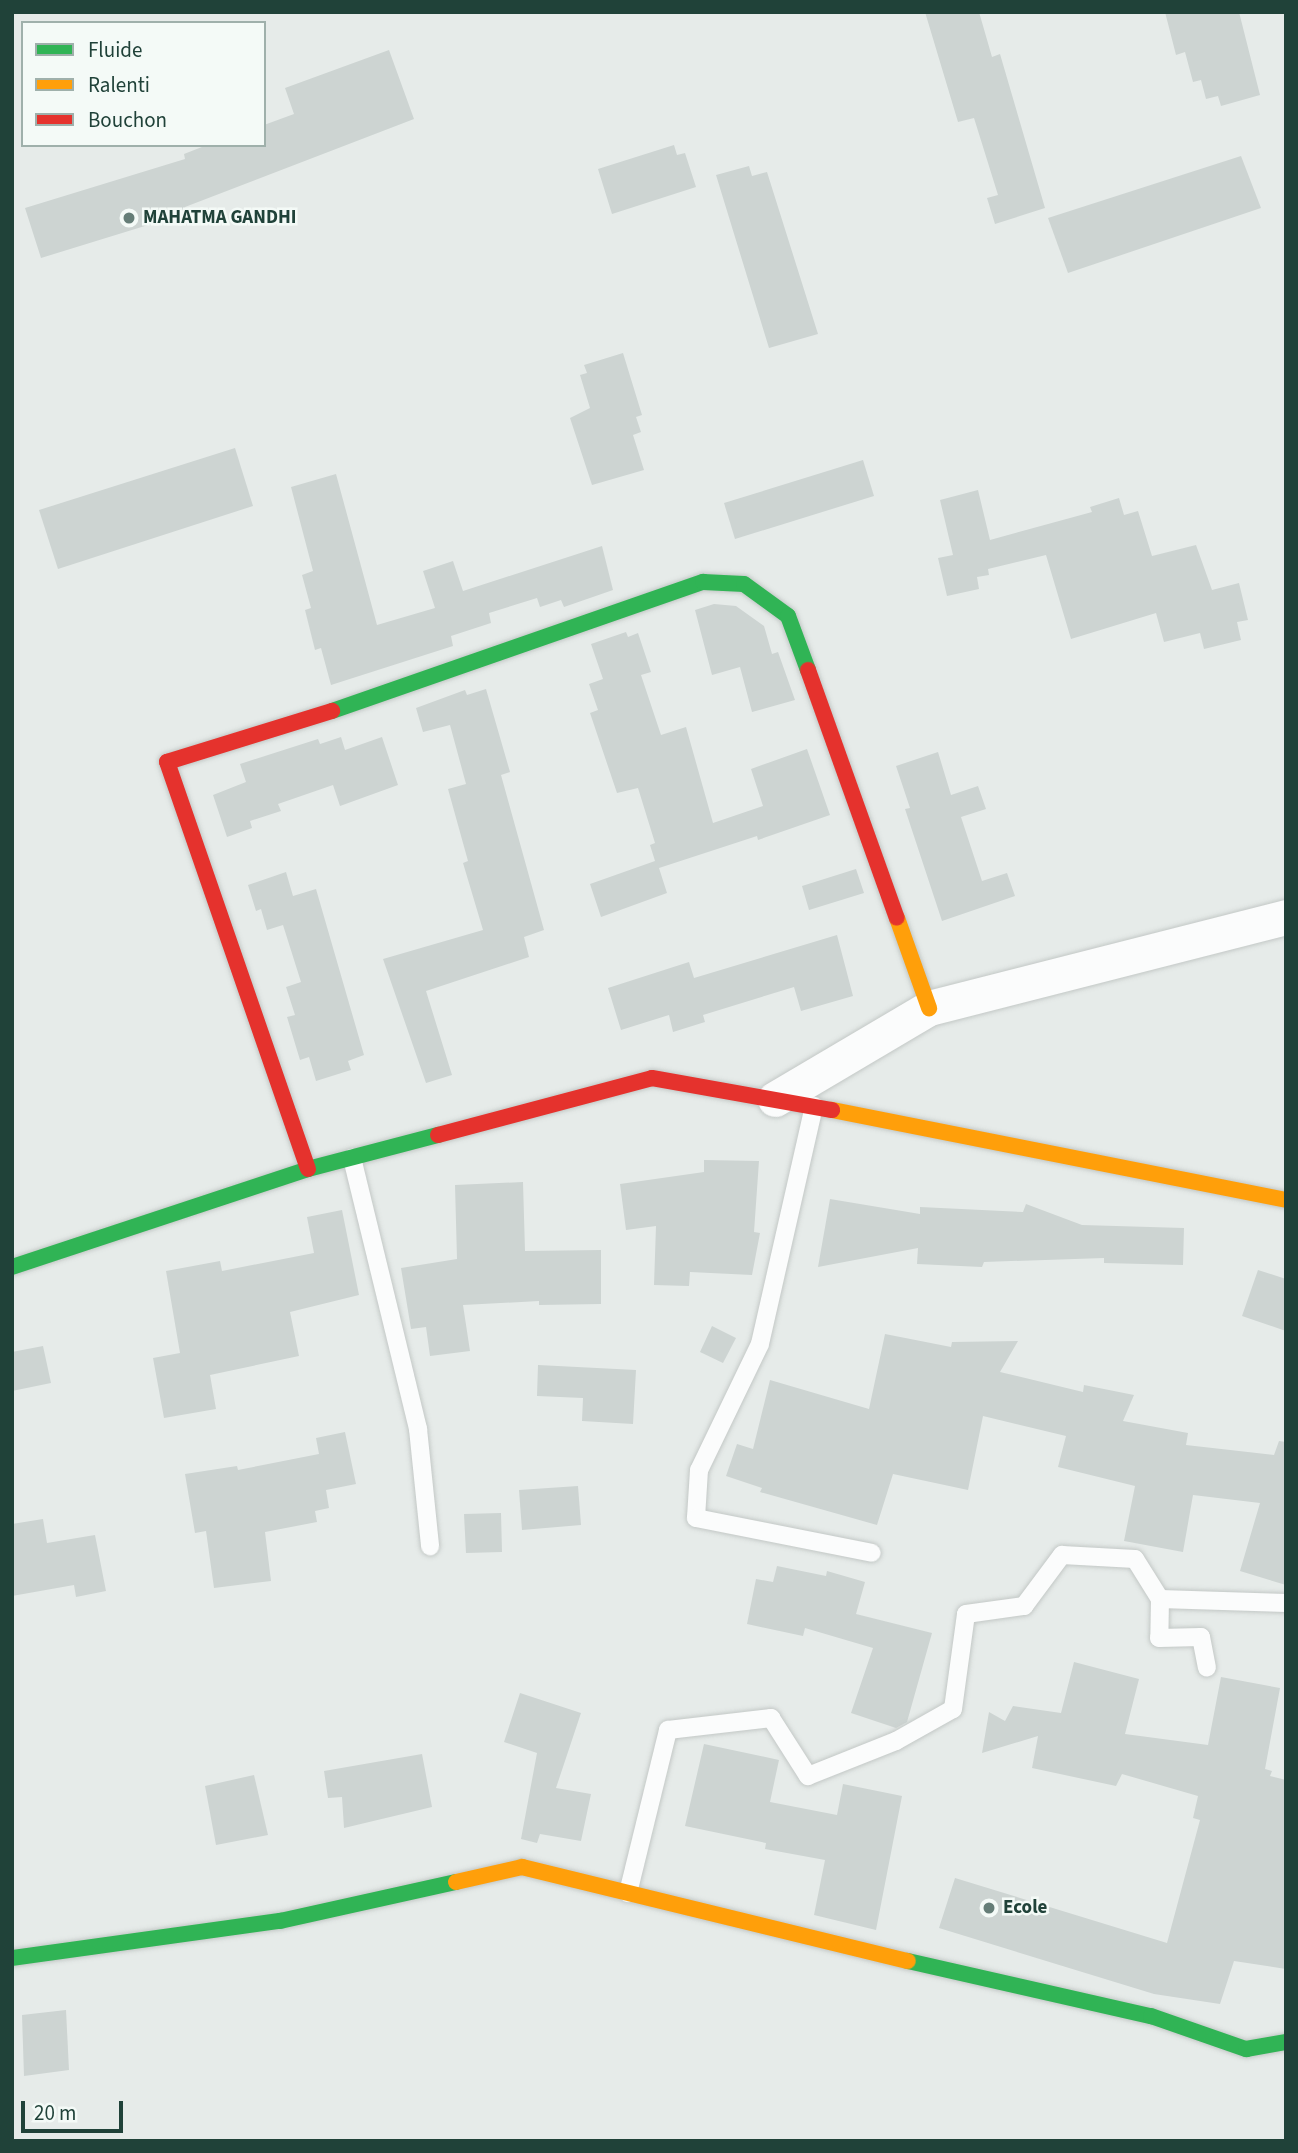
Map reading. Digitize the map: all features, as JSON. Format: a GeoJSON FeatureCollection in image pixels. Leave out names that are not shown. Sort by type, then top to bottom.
{"type":"FeatureCollection","features":[{"type":"Feature","properties":{"kind":"street"},"geometry":{"type":"LineString","coordinates":[[308,1170],[166,762],[306,720],[703,582],[744,584],[788,616],[929,1008]]}},
{"type":"Feature","properties":{"kind":"street"},"geometry":{"type":"LineString","coordinates":[[775,1099],[929,1008],[1286,917]]}},
{"type":"Feature","properties":{"kind":"street"},"geometry":{"type":"LineString","coordinates":[[12,1267],[308,1170],[652,1078],[814,1106],[1286,1200]]}},
{"type":"Feature","properties":{"kind":"street"},"geometry":{"type":"LineString","coordinates":[[12,1958],[280,1921],[522,1867],[1151,2016],[1246,2049],[1286,2042]]}},
{"type":"Feature","properties":{"kind":"lane"},"geometry":{"type":"LineString","coordinates":[[814,1106],[760,1344],[699,1470],[696,1518],[872,1553]]}},
{"type":"Feature","properties":{"kind":"lane"},"geometry":{"type":"LineString","coordinates":[[352,1158],[418,1429],[430,1546]]}},
{"type":"Feature","properties":{"kind":"lane"},"geometry":{"type":"LineString","coordinates":[[628,1893],[668,1730],[771,1718],[808,1776],[896,1741],[953,1709],[966,1614],[1024,1606],[1062,1555],[1135,1559],[1160,1599],[1159,1638],[1201,1637],[1206,1667]]}},
{"type":"Feature","properties":{"kind":"lane"},"geometry":{"type":"LineString","coordinates":[[1160,1599],[1286,1603]]}},
{"type":"Feature","properties":{"kind":"building"},"geometry":{"type":"Polygon","coordinates":[[[925,12],[979,12],[992,57],[1000,54],[1045,208],[995,224],[987,198],[998,195],[974,118],[958,122],[925,12]]]}},
{"type":"Feature","properties":{"kind":"building"},"geometry":{"type":"Polygon","coordinates":[[[1165,12],[1239,12],[1260,95],[1221,106],[1218,96],[1206,99],[1201,80],[1193,82],[1185,52],[1176,55],[1165,12]]]}},
{"type":"Feature","properties":{"kind":"building"},"geometry":{"type":"Polygon","coordinates":[[[389,50],[414,119],[185,207],[187,213],[41,258],[25,208],[185,159],[184,154],[202,147],[266,147],[266,124],[294,114],[285,88],[389,50]]]}},
{"type":"Feature","properties":{"kind":"building"},"geometry":{"type":"Polygon","coordinates":[[[674,145],[677,155],[685,153],[696,187],[612,214],[598,169],[674,145]]]}},
{"type":"Feature","properties":{"kind":"building"},"geometry":{"type":"Polygon","coordinates":[[[1241,156],[1261,208],[1068,273],[1048,218],[1241,156]]]}},
{"type":"Feature","properties":{"kind":"building"},"geometry":{"type":"Polygon","coordinates":[[[749,166],[752,176],[767,172],[818,334],[769,348],[716,175],[749,166]]]}},
{"type":"Feature","properties":{"kind":"building"},"geometry":{"type":"Polygon","coordinates":[[[623,353],[642,415],[636,417],[641,432],[633,435],[644,470],[592,485],[570,418],[590,408],[580,375],[587,373],[584,365],[623,353]]]}},
{"type":"Feature","properties":{"kind":"building"},"geometry":{"type":"Polygon","coordinates":[[[235,448],[253,506],[58,569],[39,510],[235,448]]]}},
{"type":"Feature","properties":{"kind":"building"},"geometry":{"type":"Polygon","coordinates":[[[863,460],[874,496],[735,539],[724,503],[863,460]]]}},
{"type":"Feature","properties":{"kind":"building"},"geometry":{"type":"Polygon","coordinates":[[[336,474],[377,625],[435,608],[423,571],[453,561],[463,591],[602,546],[613,590],[564,607],[561,600],[540,607],[537,598],[489,613],[491,623],[451,636],[453,646],[331,685],[321,648],[315,650],[305,610],[311,608],[302,575],[313,571],[291,487],[336,474]]]}},
{"type":"Feature","properties":{"kind":"building"},"geometry":{"type":"Polygon","coordinates":[[[978,490],[990,540],[1092,512],[1090,507],[1119,498],[1124,515],[1138,511],[1152,556],[1196,545],[1212,590],[1239,583],[1248,620],[1237,622],[1241,640],[1204,649],[1200,633],[1164,642],[1156,613],[1071,639],[1046,555],[988,569],[989,575],[977,577],[979,589],[947,596],[938,558],[953,555],[940,500],[978,490]]]}},
{"type":"Feature","properties":{"kind":"building"},"geometry":{"type":"Polygon","coordinates":[[[714,604],[736,606],[764,626],[772,654],[778,652],[795,700],[752,712],[740,667],[712,675],[695,610],[714,604]]]}},
{"type":"Feature","properties":{"kind":"building"},"geometry":{"type":"Polygon","coordinates":[[[626,632],[628,637],[638,633],[651,672],[641,675],[661,735],[686,727],[713,823],[763,806],[751,769],[807,749],[830,815],[758,840],[757,836],[659,868],[667,893],[601,917],[590,884],[655,861],[650,845],[655,843],[638,788],[617,793],[590,713],[598,710],[589,684],[603,679],[591,644],[626,632]]]}},
{"type":"Feature","properties":{"kind":"building"},"geometry":{"type":"Polygon","coordinates":[[[486,689],[510,772],[501,775],[544,930],[524,937],[529,957],[426,991],[452,1075],[426,1083],[383,959],[483,930],[463,863],[468,861],[448,789],[466,784],[450,725],[423,732],[416,708],[465,690],[467,695],[486,689]]]}},
{"type":"Feature","properties":{"kind":"building"},"geometry":{"type":"Polygon","coordinates":[[[341,737],[345,750],[382,737],[398,785],[340,806],[333,785],[278,804],[281,811],[250,821],[252,828],[227,837],[213,795],[246,782],[240,764],[318,739],[320,744],[341,737]]]}},
{"type":"Feature","properties":{"kind":"building"},"geometry":{"type":"Polygon","coordinates":[[[938,752],[951,795],[978,786],[986,809],[961,817],[982,881],[1007,873],[1015,896],[942,921],[905,809],[910,808],[896,766],[938,752]]]}},
{"type":"Feature","properties":{"kind":"building"},"geometry":{"type":"Polygon","coordinates":[[[856,869],[864,893],[809,910],[802,886],[856,869]]]}},
{"type":"Feature","properties":{"kind":"building"},"geometry":{"type":"Polygon","coordinates":[[[286,872],[293,896],[316,889],[364,1055],[348,1061],[351,1070],[316,1081],[309,1057],[300,1060],[287,1017],[295,1015],[286,987],[301,982],[283,925],[267,930],[261,909],[256,911],[248,885],[286,872]]]}},
{"type":"Feature","properties":{"kind":"building"},"geometry":{"type":"Polygon","coordinates":[[[837,935],[853,996],[801,1011],[794,987],[703,1015],[705,1022],[673,1032],[669,1015],[621,1030],[608,988],[689,962],[694,978],[837,935]]]}},
{"type":"Feature","properties":{"kind":"building"},"geometry":{"type":"Polygon","coordinates":[[[704,1160],[759,1161],[754,1232],[760,1233],[752,1275],[690,1272],[689,1286],[654,1285],[656,1226],[626,1230],[620,1184],[704,1172],[704,1160]]]}},
{"type":"Feature","properties":{"kind":"building"},"geometry":{"type":"Polygon","coordinates":[[[523,1182],[525,1251],[601,1250],[601,1304],[539,1305],[539,1301],[463,1305],[470,1351],[430,1356],[426,1327],[411,1329],[401,1268],[457,1259],[455,1185],[523,1182]]]}},
{"type":"Feature","properties":{"kind":"building"},"geometry":{"type":"Polygon","coordinates":[[[830,1199],[920,1214],[920,1207],[1023,1212],[1026,1204],[1082,1225],[1184,1228],[1183,1265],[1104,1263],[1104,1258],[984,1262],[982,1267],[917,1264],[918,1248],[818,1267],[830,1199]]]}},
{"type":"Feature","properties":{"kind":"building"},"geometry":{"type":"Polygon","coordinates":[[[342,1210],[359,1295],[290,1312],[299,1356],[210,1375],[216,1409],[164,1418],[153,1358],[180,1353],[166,1271],[220,1261],[222,1271],[314,1253],[307,1217],[342,1210]]]}},
{"type":"Feature","properties":{"kind":"building"},"geometry":{"type":"Polygon","coordinates":[[[1258,1270],[1286,1279],[1286,1331],[1242,1316],[1258,1270]]]}},
{"type":"Feature","properties":{"kind":"building"},"geometry":{"type":"Polygon","coordinates":[[[712,1326],[736,1338],[723,1363],[700,1352],[712,1326]]]}},
{"type":"Feature","properties":{"kind":"building"},"geometry":{"type":"Polygon","coordinates":[[[885,1334],[951,1347],[952,1342],[1018,1341],[1000,1372],[1083,1392],[1084,1385],[1134,1395],[1123,1421],[1188,1433],[1186,1445],[1274,1455],[1279,1441],[1286,1442],[1286,1585],[1240,1571],[1260,1503],[1193,1495],[1183,1552],[1124,1541],[1135,1486],[1058,1467],[1066,1436],[983,1416],[968,1490],[893,1474],[877,1525],[760,1492],[762,1488],[726,1476],[737,1444],[753,1449],[770,1380],[869,1409],[885,1334]]]}},
{"type":"Feature","properties":{"kind":"building"},"geometry":{"type":"Polygon","coordinates":[[[43,1346],[51,1383],[12,1391],[12,1352],[43,1346]]]}},
{"type":"Feature","properties":{"kind":"building"},"geometry":{"type":"Polygon","coordinates":[[[538,1365],[636,1370],[633,1424],[582,1421],[583,1398],[537,1396],[538,1365]]]}},
{"type":"Feature","properties":{"kind":"building"},"geometry":{"type":"Polygon","coordinates":[[[345,1432],[356,1484],[326,1490],[329,1508],[315,1511],[317,1522],[265,1532],[271,1581],[214,1588],[206,1531],[195,1533],[185,1474],[237,1466],[238,1470],[319,1454],[316,1438],[345,1432]]]}},
{"type":"Feature","properties":{"kind":"building"},"geometry":{"type":"Polygon","coordinates":[[[578,1486],[581,1525],[522,1530],[519,1490],[578,1486]]]}},
{"type":"Feature","properties":{"kind":"building"},"geometry":{"type":"Polygon","coordinates":[[[501,1513],[502,1552],[466,1553],[464,1514],[501,1513]]]}},
{"type":"Feature","properties":{"kind":"building"},"geometry":{"type":"Polygon","coordinates":[[[43,1519],[47,1543],[95,1535],[106,1591],[76,1597],[74,1585],[12,1596],[12,1524],[43,1519]]]}},
{"type":"Feature","properties":{"kind":"building"},"geometry":{"type":"Polygon","coordinates":[[[777,1566],[826,1576],[827,1571],[865,1582],[856,1614],[932,1633],[907,1722],[896,1728],[851,1713],[873,1648],[805,1628],[803,1636],[747,1624],[756,1579],[773,1582],[777,1566]]]}},
{"type":"Feature","properties":{"kind":"building"},"geometry":{"type":"Polygon","coordinates":[[[1074,1662],[1139,1679],[1125,1734],[1208,1745],[1221,1677],[1280,1688],[1265,1769],[1272,1771],[1270,1776],[1286,1780],[1286,1969],[1234,1961],[1220,2004],[1154,1994],[939,1928],[955,1878],[1167,1943],[1200,1820],[1193,1818],[1198,1796],[1122,1774],[1116,1786],[1032,1768],[1038,1736],[982,1753],[989,1712],[1005,1721],[1013,1706],[1061,1713],[1074,1662]]]}},
{"type":"Feature","properties":{"kind":"building"},"geometry":{"type":"Polygon","coordinates":[[[520,1693],[581,1713],[556,1788],[591,1794],[581,1841],[540,1834],[537,1843],[521,1839],[537,1753],[504,1742],[520,1693]]]}},
{"type":"Feature","properties":{"kind":"building"},"geometry":{"type":"Polygon","coordinates":[[[704,1744],[779,1760],[770,1802],[837,1815],[843,1784],[902,1796],[876,1930],[814,1915],[825,1860],[765,1849],[766,1843],[685,1826],[704,1744]]]}},
{"type":"Feature","properties":{"kind":"building"},"geometry":{"type":"Polygon","coordinates":[[[422,1754],[432,1807],[344,1828],[342,1797],[328,1798],[324,1771],[422,1754]]]}},
{"type":"Feature","properties":{"kind":"building"},"geometry":{"type":"Polygon","coordinates":[[[254,1775],[268,1835],[216,1845],[205,1786],[254,1775]]]}},
{"type":"Feature","properties":{"kind":"building"},"geometry":{"type":"Polygon","coordinates":[[[66,2010],[69,2070],[24,2076],[22,2015],[66,2010]]]}},
{"type":"Feature","properties":{"kind":"traffic: fast"},"geometry":{"type":"LineString","coordinates":[[332,711],[703,582],[744,584],[788,616],[808,670]]}},
{"type":"Feature","properties":{"kind":"traffic: fast"},"geometry":{"type":"LineString","coordinates":[[12,1267],[308,1169],[438,1135]]}},
{"type":"Feature","properties":{"kind":"traffic: fast"},"geometry":{"type":"LineString","coordinates":[[12,1958],[280,1921],[456,1882]]}},
{"type":"Feature","properties":{"kind":"traffic: fast"},"geometry":{"type":"LineString","coordinates":[[908,1961],[1151,2016],[1246,2049],[1286,2042]]}},
{"type":"Feature","properties":{"kind":"traffic: slow"},"geometry":{"type":"LineString","coordinates":[[897,918],[929,1008]]}},
{"type":"Feature","properties":{"kind":"traffic: slow"},"geometry":{"type":"LineString","coordinates":[[832,1110],[1286,1200]]}},
{"type":"Feature","properties":{"kind":"traffic: slow"},"geometry":{"type":"LineString","coordinates":[[456,1882],[522,1867],[908,1961]]}},
{"type":"Feature","properties":{"kind":"traffic: jam"},"geometry":{"type":"LineString","coordinates":[[808,670],[897,918]]}},
{"type":"Feature","properties":{"kind":"traffic: jam"},"geometry":{"type":"LineString","coordinates":[[308,1169],[167,762],[332,711]]}},
{"type":"Feature","properties":{"kind":"traffic: jam"},"geometry":{"type":"LineString","coordinates":[[438,1135],[652,1078],[832,1110]]}},
{"type":"Feature","properties":{"kind":"place","name":"MAHATMA GANDHI"},"geometry":{"type":"Point","coordinates":[129,218]}},
{"type":"Feature","properties":{"kind":"place","name":"Ecole"},"geometry":{"type":"Point","coordinates":[989,1908]}}]}
